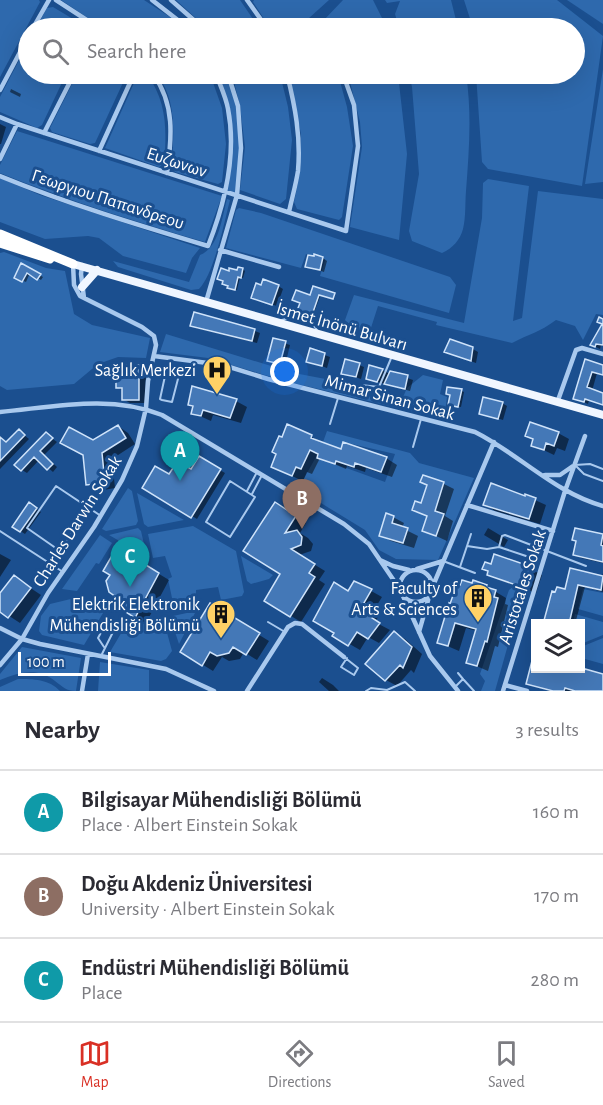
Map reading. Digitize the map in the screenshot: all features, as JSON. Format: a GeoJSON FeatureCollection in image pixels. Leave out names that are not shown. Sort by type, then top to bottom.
{"type":"FeatureCollection","features":[{"type":"Feature","properties":{"kind":"highway"},"geometry":{"type":"LineString","coordinates":[[0,234],[77,265]]}},
{"type":"Feature","properties":{"kind":"highway"},"geometry":{"type":"LineString","coordinates":[[0,243],[36,256],[77,265]]}},
{"type":"Feature","properties":{"kind":"main road","name":"İsmet İnönü Bulvarı"},"geometry":{"type":"LineString","coordinates":[[77,265],[603,416]]}},
{"type":"Feature","properties":{"kind":"main road"},"geometry":{"type":"LineString","coordinates":[[82,287],[97,270]]}},
{"type":"Feature","properties":{"kind":"street"},"geometry":{"type":"LineString","coordinates":[[39,18],[49,0]]}},
{"type":"Feature","properties":{"kind":"street"},"geometry":{"type":"LineString","coordinates":[[56,0],[83,18]]}},
{"type":"Feature","properties":{"kind":"street"},"geometry":{"type":"LineString","coordinates":[[152,0],[175,18]]}},
{"type":"Feature","properties":{"kind":"street"},"geometry":{"type":"LineString","coordinates":[[171,0],[190,18]]}},
{"type":"Feature","properties":{"kind":"street"},"geometry":{"type":"LineString","coordinates":[[248,0],[260,18]]}},
{"type":"Feature","properties":{"kind":"street"},"geometry":{"type":"LineString","coordinates":[[0,90],[18,56]]}},
{"type":"Feature","properties":{"kind":"street"},"geometry":{"type":"LineString","coordinates":[[44,133],[69,84]]}},
{"type":"Feature","properties":{"kind":"street"},"geometry":{"type":"LineString","coordinates":[[99,151],[129,84]]}},
{"type":"Feature","properties":{"kind":"street"},"geometry":{"type":"LineString","coordinates":[[159,84],[171,114],[172,139],[167,173]]}},
{"type":"Feature","properties":{"kind":"street"},"geometry":{"type":"LineString","coordinates":[[220,84],[228,108],[230,127],[231,145],[226,192]]}},
{"type":"Feature","properties":{"kind":"street"},"geometry":{"type":"LineString","coordinates":[[206,302],[237,195],[241,148],[238,106],[231,84]]}},
{"type":"Feature","properties":{"kind":"street"},"geometry":{"type":"LineString","coordinates":[[289,84],[299,137],[298,172],[289,212]]}},
{"type":"Feature","properties":{"kind":"street","name":"Ευζωνων"},"geometry":{"type":"LineString","coordinates":[[0,117],[346,231],[358,146],[354,105],[347,84]]}},
{"type":"Feature","properties":{"kind":"street"},"geometry":{"type":"LineString","coordinates":[[0,159],[17,124]]}},
{"type":"Feature","properties":{"kind":"street","name":"Γεωργιου Παπανδρεου"},"geometry":{"type":"LineString","coordinates":[[0,176],[45,195],[208,246],[226,192]]}},
{"type":"Feature","properties":{"kind":"street"},"geometry":{"type":"LineString","coordinates":[[219,252],[279,267]]}},
{"type":"Feature","properties":{"kind":"street"},"geometry":{"type":"LineString","coordinates":[[77,265],[84,298]]}},
{"type":"Feature","properties":{"kind":"street"},"geometry":{"type":"LineString","coordinates":[[77,265],[76,291],[84,298]]}},
{"type":"Feature","properties":{"kind":"street","name":"Charles Darwin Sokak"},"geometry":{"type":"LineString","coordinates":[[0,665],[22,639],[101,516],[132,461],[141,431],[156,345],[151,333],[84,298]]}},
{"type":"Feature","properties":{"kind":"street"},"geometry":{"type":"LineString","coordinates":[[557,403],[576,350],[582,348],[603,354]]}},
{"type":"Feature","properties":{"kind":"street","name":"Mimar Sinan Sokak"},"geometry":{"type":"LineString","coordinates":[[154,356],[235,368],[476,432],[565,491],[603,506]]}},
{"type":"Feature","properties":{"kind":"street"},"geometry":{"type":"LineString","coordinates":[[0,412],[115,402],[146,408],[172,420],[344,524],[369,544],[402,594],[430,656],[456,689]]}},
{"type":"Feature","properties":{"kind":"street","name":"Aristotales Sokak"},"geometry":{"type":"LineString","coordinates":[[502,691],[565,491],[585,436]]}},
{"type":"Feature","properties":{"kind":"street"},"geometry":{"type":"LineString","coordinates":[[419,632],[431,590],[494,442]]}},
{"type":"Feature","properties":{"kind":"street"},"geometry":{"type":"LineString","coordinates":[[543,475],[560,476],[574,465]]}},
{"type":"Feature","properties":{"kind":"street"},"geometry":{"type":"LineString","coordinates":[[467,505],[554,531]]}},
{"type":"Feature","properties":{"kind":"street"},"geometry":{"type":"LineString","coordinates":[[378,558],[393,566],[413,570],[428,575],[431,590],[426,598],[418,602],[410,601],[402,594],[401,579],[413,570],[443,561]]}},
{"type":"Feature","properties":{"kind":"street"},"geometry":{"type":"LineString","coordinates":[[247,691],[291,624],[299,622],[345,658]]}},
{"type":"Feature","properties":{"kind":"street"},"geometry":{"type":"LineString","coordinates":[[0,628],[22,639],[166,669],[214,691]]}},
{"type":"Feature","properties":{"kind":"street"},"geometry":{"type":"LineString","coordinates":[[82,691],[88,654]]}},
{"type":"Feature","properties":{"kind":"street"},"geometry":{"type":"LineString","coordinates":[[505,685],[527,691]]}},
{"type":"Feature","properties":{"kind":"lane"},"geometry":{"type":"LineString","coordinates":[[361,385],[379,387],[392,356]]}},
{"type":"Feature","properties":{"kind":"lane"},"geometry":{"type":"LineString","coordinates":[[179,375],[172,402],[160,399],[165,376],[168,375],[179,375],[192,375],[195,362]]}},
{"type":"Feature","properties":{"kind":"lane"},"geometry":{"type":"LineString","coordinates":[[330,424],[338,397]]}},
{"type":"Feature","properties":{"kind":"lane"},"geometry":{"type":"LineString","coordinates":[[413,447],[421,418]]}},
{"type":"Feature","properties":{"kind":"lane"},"geometry":{"type":"LineString","coordinates":[[574,465],[590,464],[603,469]]}},
{"type":"Feature","properties":{"kind":"lane"},"geometry":{"type":"LineString","coordinates":[[574,465],[584,474],[603,481]]}},
{"type":"Feature","properties":{"kind":"lane"},"geometry":{"type":"LineString","coordinates":[[247,491],[257,472]]}},
{"type":"Feature","properties":{"kind":"lane"},"geometry":{"type":"LineString","coordinates":[[252,494],[262,475]]}},
{"type":"Feature","properties":{"kind":"lane"},"geometry":{"type":"LineString","coordinates":[[230,481],[252,494],[254,500],[232,536],[228,537],[207,524],[206,520],[230,481]]}},
{"type":"Feature","properties":{"kind":"lane"},"geometry":{"type":"LineString","coordinates":[[88,508],[60,551],[27,528],[56,486],[101,516]]}},
{"type":"Feature","properties":{"kind":"lane"},"geometry":{"type":"LineString","coordinates":[[0,531],[63,572]]}},
{"type":"Feature","properties":{"kind":"lane"},"geometry":{"type":"LineString","coordinates":[[460,567],[471,534]]}},
{"type":"Feature","properties":{"kind":"lane"},"geometry":{"type":"LineString","coordinates":[[499,547],[502,536],[505,535],[586,566]]}},
{"type":"Feature","properties":{"kind":"lane"},"geometry":{"type":"LineString","coordinates":[[467,546],[487,549],[499,547],[531,556],[534,546]]}},
{"type":"Feature","properties":{"kind":"lane"},"geometry":{"type":"LineString","coordinates":[[443,561],[475,573]]}},
{"type":"Feature","properties":{"kind":"lane"},"geometry":{"type":"LineString","coordinates":[[268,622],[285,632]]}},
{"type":"Feature","properties":{"kind":"lane"},"geometry":{"type":"LineString","coordinates":[[101,657],[113,632],[108,626],[104,627],[98,638],[104,647]]}},
{"type":"Feature","properties":{"kind":"lane"},"geometry":{"type":"LineString","coordinates":[[345,658],[358,668],[354,675],[341,668],[345,658]]}},
{"type":"Feature","properties":{"kind":"lane"},"geometry":{"type":"LineString","coordinates":[[458,673],[474,691]]}},
{"type":"Feature","properties":{"kind":"lane"},"geometry":{"type":"LineString","coordinates":[[456,689],[464,679]]}},
{"type":"Feature","properties":{"kind":"lane"},"geometry":{"type":"LineString","coordinates":[[366,691],[371,688],[387,690],[405,682],[415,691]]}},
{"type":"Feature","properties":{"kind":"shaded area"},"geometry":{"type":"Polygon","coordinates":[[[0,0],[39,0],[31,18],[18,18],[18,43],[0,77],[0,0]]]}},
{"type":"Feature","properties":{"kind":"shaded area"},"geometry":{"type":"Polygon","coordinates":[[[61,0],[144,0],[171,18],[88,18],[61,0]]]}},
{"type":"Feature","properties":{"kind":"shaded area"},"geometry":{"type":"Polygon","coordinates":[[[176,0],[240,0],[252,18],[196,18],[176,0]]]}},
{"type":"Feature","properties":{"kind":"shaded area"},"geometry":{"type":"Polygon","coordinates":[[[254,0],[329,0],[309,18],[263,18],[253,2],[254,0]]]}},
{"type":"Feature","properties":{"kind":"shaded area"},"geometry":{"type":"Polygon","coordinates":[[[343,0],[373,0],[382,18],[326,18],[343,0]]]}},
{"type":"Feature","properties":{"kind":"shaded area"},"geometry":{"type":"Polygon","coordinates":[[[385,0],[451,0],[456,18],[396,18],[395,14],[400,1],[387,3],[385,0]]]}},
{"type":"Feature","properties":{"kind":"shaded area"},"geometry":{"type":"Polygon","coordinates":[[[464,0],[557,0],[580,18],[470,18],[464,0]]]}},
{"type":"Feature","properties":{"kind":"shaded area"},"geometry":{"type":"Polygon","coordinates":[[[567,0],[603,0],[603,24],[567,0]]]}},
{"type":"Feature","properties":{"kind":"shaded area"},"geometry":{"type":"Polygon","coordinates":[[[53,7],[71,18],[42,18],[47,8],[53,7]]]}},
{"type":"Feature","properties":{"kind":"shaded area"},"geometry":{"type":"Polygon","coordinates":[[[585,22],[603,36],[582,186],[488,169],[482,162],[477,84],[585,84],[585,22]]]}},
{"type":"Feature","properties":{"kind":"shaded area"},"geometry":{"type":"Polygon","coordinates":[[[18,62],[18,84],[61,84],[42,125],[37,128],[0,112],[0,97],[18,62]]]}},
{"type":"Feature","properties":{"kind":"shaded area"},"geometry":{"type":"Polygon","coordinates":[[[603,69],[603,182],[585,184],[603,69]]]}},
{"type":"Feature","properties":{"kind":"shaded area"},"geometry":{"type":"Polygon","coordinates":[[[72,84],[122,84],[95,143],[90,144],[52,132],[50,128],[72,84]]]}},
{"type":"Feature","properties":{"kind":"shaded area"},"geometry":{"type":"Polygon","coordinates":[[[134,84],[153,84],[159,95],[164,117],[164,164],[159,167],[105,148],[134,84]]]}},
{"type":"Feature","properties":{"kind":"shaded area"},"geometry":{"type":"Polygon","coordinates":[[[214,84],[222,108],[226,144],[222,182],[218,184],[175,172],[172,167],[173,119],[164,85],[214,84]]]}},
{"type":"Feature","properties":{"kind":"shaded area"},"geometry":{"type":"Polygon","coordinates":[[[220,84],[231,84],[238,106],[241,148],[237,195],[226,192],[231,145],[228,108],[220,84]]]}},
{"type":"Feature","properties":{"kind":"shaded area"},"geometry":{"type":"Polygon","coordinates":[[[234,84],[282,84],[292,140],[286,199],[280,204],[240,190],[245,147],[240,106],[234,84]]]}},
{"type":"Feature","properties":{"kind":"shaded area"},"geometry":{"type":"Polygon","coordinates":[[[291,84],[341,84],[353,146],[342,217],[339,220],[297,209],[294,202],[300,173],[301,134],[291,84]]]}},
{"type":"Feature","properties":{"kind":"shaded area"},"geometry":{"type":"Polygon","coordinates":[[[350,84],[399,84],[407,154],[399,240],[350,227],[362,147],[360,122],[350,84]]]}},
{"type":"Feature","properties":{"kind":"shaded area"},"geometry":{"type":"Polygon","coordinates":[[[411,84],[467,84],[469,132],[465,220],[456,243],[442,253],[412,241],[409,231],[419,174],[411,84]]]}},
{"type":"Feature","properties":{"kind":"shaded area"},"geometry":{"type":"Polygon","coordinates":[[[17,131],[222,196],[205,242],[102,210],[0,173],[0,165],[17,131]]]}},
{"type":"Feature","properties":{"kind":"shaded area"},"geometry":{"type":"Polygon","coordinates":[[[0,178],[40,195],[200,248],[192,258],[186,273],[123,256],[99,238],[88,236],[45,239],[0,222],[0,178]]]}},
{"type":"Feature","properties":{"kind":"shaded area"},"geometry":{"type":"Polygon","coordinates":[[[488,179],[529,186],[513,321],[522,318],[538,191],[603,199],[603,315],[596,314],[583,340],[575,326],[556,320],[512,343],[436,325],[437,322],[378,306],[369,334],[351,326],[345,320],[354,295],[464,323],[482,218],[483,183],[488,179]]]}},
{"type":"Feature","properties":{"kind":"shaded area"},"geometry":{"type":"Polygon","coordinates":[[[227,199],[230,200],[218,248],[209,272],[199,289],[191,290],[118,267],[113,261],[189,282],[200,255],[212,246],[216,239],[227,199]]]}},
{"type":"Feature","properties":{"kind":"shaded area"},"geometry":{"type":"Polygon","coordinates":[[[239,208],[261,213],[450,277],[456,285],[449,313],[320,276],[325,260],[306,254],[301,268],[226,248],[236,210],[239,208]]]}},
{"type":"Feature","properties":{"kind":"shaded area"},"geometry":{"type":"Polygon","coordinates":[[[4,252],[46,268],[65,271],[74,314],[92,325],[150,338],[146,358],[118,357],[98,364],[74,384],[7,390],[0,386],[0,253],[4,252]]]}},
{"type":"Feature","properties":{"kind":"shaded area"},"geometry":{"type":"Polygon","coordinates":[[[166,334],[294,373],[336,381],[335,388],[400,404],[407,388],[423,375],[443,380],[440,394],[447,397],[444,419],[285,381],[208,358],[160,352],[166,334]]]}},
{"type":"Feature","properties":{"kind":"shaded area"},"geometry":{"type":"Polygon","coordinates":[[[327,431],[410,453],[419,463],[474,478],[438,560],[396,559],[379,550],[365,530],[298,489],[316,457],[385,482],[395,454],[343,442],[341,449],[323,442],[327,431]]]}},
{"type":"Feature","properties":{"kind":"shaded area"},"geometry":{"type":"Polygon","coordinates":[[[128,488],[132,491],[138,521],[136,525],[106,531],[102,529],[128,488]]]}},
{"type":"Feature","properties":{"kind":"shaded area"},"geometry":{"type":"Polygon","coordinates":[[[137,493],[184,520],[148,527],[144,524],[137,493]]]}},
{"type":"Feature","properties":{"kind":"shaded area"},"geometry":{"type":"Polygon","coordinates":[[[193,526],[236,551],[244,592],[242,596],[221,600],[218,587],[196,590],[196,597],[176,600],[172,598],[168,579],[172,577],[165,556],[153,558],[148,534],[193,526]]]}},
{"type":"Feature","properties":{"kind":"shaded area"},"geometry":{"type":"Polygon","coordinates":[[[138,528],[141,531],[147,557],[109,535],[138,528]]]}},
{"type":"Feature","properties":{"kind":"shaded area"},"geometry":{"type":"Polygon","coordinates":[[[100,535],[112,543],[99,564],[96,563],[77,591],[62,589],[100,535]]]}},
{"type":"Feature","properties":{"kind":"shaded area"},"geometry":{"type":"Polygon","coordinates":[[[241,556],[273,575],[269,579],[251,584],[247,581],[241,556]]]}},
{"type":"Feature","properties":{"kind":"shaded area"},"geometry":{"type":"Polygon","coordinates":[[[513,587],[522,595],[495,691],[481,691],[485,681],[480,674],[509,590],[513,587]]]}},
{"type":"Feature","properties":{"kind":"shaded area"},"geometry":{"type":"Polygon","coordinates":[[[583,589],[603,593],[603,616],[578,609],[583,589]]]}},
{"type":"Feature","properties":{"kind":"shaded area"},"geometry":{"type":"Polygon","coordinates":[[[75,598],[103,613],[84,645],[42,635],[39,631],[41,616],[50,604],[75,598]]]}},
{"type":"Feature","properties":{"kind":"shaded area"},"geometry":{"type":"Polygon","coordinates":[[[196,611],[179,644],[171,620],[173,616],[196,611]]]}},
{"type":"Feature","properties":{"kind":"shaded area"},"geometry":{"type":"Polygon","coordinates":[[[575,614],[603,622],[603,635],[585,642],[585,619],[574,619],[575,614]]]}},
{"type":"Feature","properties":{"kind":"shaded area"},"geometry":{"type":"Polygon","coordinates":[[[163,618],[172,651],[166,659],[161,661],[110,652],[123,630],[163,618]]]}},
{"type":"Feature","properties":{"kind":"shaded area"},"geometry":{"type":"Polygon","coordinates":[[[603,638],[603,664],[585,659],[585,645],[603,638]]]}},
{"type":"Feature","properties":{"kind":"shaded area"},"geometry":{"type":"Polygon","coordinates":[[[22,647],[81,658],[76,691],[67,689],[49,677],[35,672],[21,673],[0,680],[0,674],[22,647]]]}},
{"type":"Feature","properties":{"kind":"shaded area"},"geometry":{"type":"Polygon","coordinates":[[[100,662],[149,670],[149,691],[98,691],[100,662]]]}},
{"type":"Feature","properties":{"kind":"shaded area"},"geometry":{"type":"Polygon","coordinates":[[[18,679],[46,682],[60,691],[0,691],[0,687],[18,679]]]}},
{"type":"Feature","properties":{"kind":"building"},"geometry":{"type":"Polygon","coordinates":[[[314,254],[323,257],[320,270],[305,267],[308,255],[314,256],[314,254]]]}},
{"type":"Feature","properties":{"kind":"building"},"geometry":{"type":"Polygon","coordinates":[[[21,263],[41,274],[37,280],[27,273],[22,282],[14,278],[21,263]]]}},
{"type":"Feature","properties":{"kind":"building"},"geometry":{"type":"Polygon","coordinates":[[[238,267],[243,268],[235,290],[227,288],[228,286],[222,284],[223,281],[217,279],[221,268],[229,271],[229,268],[237,270],[238,267]]]}},
{"type":"Feature","properties":{"kind":"building"},"geometry":{"type":"Polygon","coordinates":[[[263,279],[279,285],[272,305],[251,298],[256,283],[261,285],[263,279]]]}},
{"type":"Feature","properties":{"kind":"building"},"geometry":{"type":"Polygon","coordinates":[[[313,286],[335,293],[333,299],[319,295],[311,318],[296,313],[300,303],[292,300],[296,290],[310,295],[313,286]]]}},
{"type":"Feature","properties":{"kind":"building"},"geometry":{"type":"Polygon","coordinates":[[[194,312],[255,329],[252,341],[190,326],[194,312]]]}},
{"type":"Feature","properties":{"kind":"building"},"geometry":{"type":"Polygon","coordinates":[[[599,317],[603,319],[603,345],[596,344],[595,347],[590,345],[602,324],[597,322],[599,317]]]}},
{"type":"Feature","properties":{"kind":"building"},"geometry":{"type":"Polygon","coordinates":[[[273,338],[286,341],[280,364],[267,361],[273,338]]]}},
{"type":"Feature","properties":{"kind":"building"},"geometry":{"type":"Polygon","coordinates":[[[450,339],[473,347],[471,361],[444,352],[450,339]]]}},
{"type":"Feature","properties":{"kind":"building"},"geometry":{"type":"Polygon","coordinates":[[[310,348],[325,353],[322,366],[306,362],[310,348]]]}},
{"type":"Feature","properties":{"kind":"building"},"geometry":{"type":"Polygon","coordinates":[[[345,359],[360,363],[356,377],[341,374],[345,359]]]}},
{"type":"Feature","properties":{"kind":"building"},"geometry":{"type":"Polygon","coordinates":[[[585,359],[603,365],[603,375],[592,372],[587,387],[603,393],[603,405],[585,399],[584,402],[573,399],[585,359]]]}},
{"type":"Feature","properties":{"kind":"building"},"geometry":{"type":"Polygon","coordinates":[[[139,365],[139,400],[122,400],[122,388],[116,388],[116,366],[139,365]]]}},
{"type":"Feature","properties":{"kind":"building"},"geometry":{"type":"Polygon","coordinates":[[[369,365],[383,369],[377,382],[366,379],[369,365]]]}},
{"type":"Feature","properties":{"kind":"building"},"geometry":{"type":"Polygon","coordinates":[[[390,371],[408,375],[405,389],[384,384],[390,371]]]}},
{"type":"Feature","properties":{"kind":"building"},"geometry":{"type":"Polygon","coordinates":[[[192,386],[237,399],[230,418],[203,410],[201,416],[191,414],[193,406],[188,405],[192,386]]]}},
{"type":"Feature","properties":{"kind":"building"},"geometry":{"type":"Polygon","coordinates":[[[447,387],[462,389],[458,407],[448,405],[450,395],[446,394],[447,387]]]}},
{"type":"Feature","properties":{"kind":"building"},"geometry":{"type":"Polygon","coordinates":[[[483,397],[503,402],[498,419],[479,414],[483,397]]]}},
{"type":"Feature","properties":{"kind":"building"},"geometry":{"type":"Polygon","coordinates":[[[530,422],[559,432],[554,446],[546,443],[544,450],[531,446],[533,439],[525,436],[530,422]]]}},
{"type":"Feature","properties":{"kind":"building"},"geometry":{"type":"Polygon","coordinates":[[[287,424],[312,435],[311,438],[341,449],[343,442],[387,457],[381,472],[355,463],[354,467],[336,461],[335,464],[317,458],[318,454],[310,450],[301,469],[296,467],[292,476],[271,467],[276,454],[272,452],[287,424]]]}},
{"type":"Feature","properties":{"kind":"building"},"geometry":{"type":"Polygon","coordinates":[[[118,425],[126,438],[102,453],[105,483],[86,485],[83,455],[60,443],[69,427],[93,440],[118,425]]]}},
{"type":"Feature","properties":{"kind":"building"},"geometry":{"type":"Polygon","coordinates":[[[19,429],[25,435],[0,461],[0,437],[6,442],[19,429]]]}},
{"type":"Feature","properties":{"kind":"building"},"geometry":{"type":"Polygon","coordinates":[[[46,432],[53,438],[40,451],[53,464],[47,470],[34,457],[21,471],[14,465],[46,432]]]}},
{"type":"Feature","properties":{"kind":"building"},"geometry":{"type":"Polygon","coordinates":[[[199,456],[221,469],[191,518],[142,488],[155,466],[169,474],[173,468],[184,465],[191,469],[199,456]]]}},
{"type":"Feature","properties":{"kind":"building"},"geometry":{"type":"Polygon","coordinates":[[[423,475],[444,482],[435,511],[444,514],[436,536],[422,531],[427,516],[412,510],[415,501],[421,503],[427,485],[420,482],[423,475]]]}},
{"type":"Feature","properties":{"kind":"building"},"geometry":{"type":"Polygon","coordinates":[[[491,483],[536,498],[529,519],[483,505],[491,483]]]}},
{"type":"Feature","properties":{"kind":"building"},"geometry":{"type":"Polygon","coordinates":[[[29,502],[37,508],[20,532],[12,527],[29,502]]]}},
{"type":"Feature","properties":{"kind":"building"},"geometry":{"type":"Polygon","coordinates":[[[275,502],[296,516],[285,533],[297,530],[302,537],[301,545],[291,549],[315,564],[309,573],[315,577],[290,617],[264,601],[280,574],[243,551],[275,502]]]}},
{"type":"Feature","properties":{"kind":"building"},"geometry":{"type":"Polygon","coordinates":[[[386,513],[394,516],[392,523],[408,528],[403,543],[379,536],[386,513]]]}},
{"type":"Feature","properties":{"kind":"building"},"geometry":{"type":"Polygon","coordinates":[[[575,528],[603,534],[601,545],[603,546],[603,562],[573,555],[576,541],[572,540],[575,528]]]}},
{"type":"Feature","properties":{"kind":"building"},"geometry":{"type":"Polygon","coordinates":[[[117,547],[159,573],[135,618],[112,603],[116,597],[109,592],[106,581],[110,575],[103,571],[117,547]]]}},
{"type":"Feature","properties":{"kind":"building"},"geometry":{"type":"Polygon","coordinates":[[[494,554],[532,567],[525,588],[487,575],[488,571],[482,569],[485,562],[491,564],[494,554]]]}},
{"type":"Feature","properties":{"kind":"building"},"geometry":{"type":"Polygon","coordinates":[[[570,568],[603,576],[601,590],[578,585],[570,619],[544,619],[552,591],[555,592],[557,587],[565,589],[570,568]]]}},
{"type":"Feature","properties":{"kind":"building"},"geometry":{"type":"Polygon","coordinates":[[[14,575],[31,588],[8,618],[0,612],[0,593],[14,575]]]}},
{"type":"Feature","properties":{"kind":"building","name":"Faculty of Arts & Sciences"},"geometry":{"type":"Polygon","coordinates":[[[462,580],[472,583],[473,580],[487,585],[486,587],[496,590],[494,597],[498,598],[487,642],[485,641],[477,666],[466,663],[476,629],[455,623],[448,646],[437,643],[449,603],[457,584],[460,585],[462,580]]]}},
{"type":"Feature","properties":{"kind":"building"},"geometry":{"type":"Polygon","coordinates":[[[354,581],[372,589],[364,603],[370,606],[366,614],[380,623],[368,639],[357,632],[348,646],[332,636],[334,633],[313,621],[334,582],[348,591],[354,581]]]}},
{"type":"Feature","properties":{"kind":"building","name":"Elektrik Elektronik Mühendisliği Bölümü"},"geometry":{"type":"Polygon","coordinates":[[[210,603],[260,633],[246,655],[233,647],[229,653],[217,656],[210,652],[202,666],[180,652],[210,603]]]}},
{"type":"Feature","properties":{"kind":"building"},"geometry":{"type":"Polygon","coordinates":[[[394,631],[412,647],[403,668],[400,665],[385,681],[365,664],[394,631]]]}},
{"type":"Feature","properties":{"kind":"building"},"geometry":{"type":"Polygon","coordinates":[[[531,665],[531,673],[585,673],[585,669],[603,674],[603,691],[575,691],[565,688],[564,691],[553,691],[526,684],[531,665]]]}},
{"type":"Feature","properties":{"kind":"place","name":"Sağlık Merkezi"},"geometry":{"type":"Point","coordinates":[217,396]}},
{"type":"Feature","properties":{"kind":"place","name":"Bilgisayar Mühendisliği Bölümü"},"geometry":{"type":"Point","coordinates":[180,481]}},
{"type":"Feature","properties":{"kind":"place","name":"Doğu Akdeniz Üniversitesi"},"geometry":{"type":"Point","coordinates":[302,529]}},
{"type":"Feature","properties":{"kind":"place","name":"Endüstri Mühendisliği Bölümü"},"geometry":{"type":"Point","coordinates":[130,587]}},
{"type":"Feature","properties":{"kind":"place","name":"Faculty of Arts & Sciences"},"geometry":{"type":"Point","coordinates":[478,624]}},
{"type":"Feature","properties":{"kind":"place","name":"Elektrik Elektronik Mühendisliği Bölümü"},"geometry":{"type":"Point","coordinates":[221,640]}}]}
